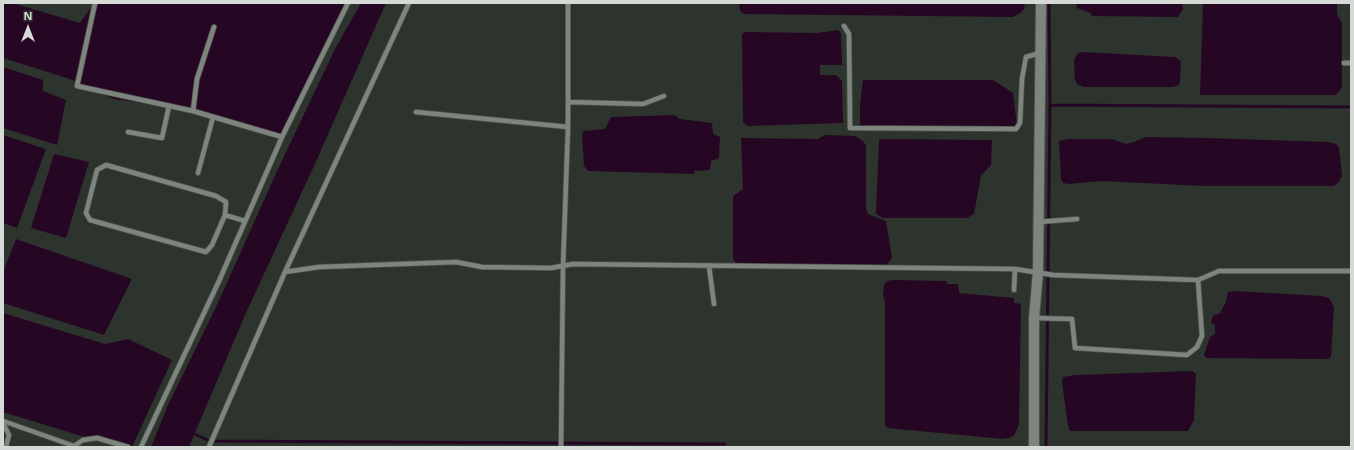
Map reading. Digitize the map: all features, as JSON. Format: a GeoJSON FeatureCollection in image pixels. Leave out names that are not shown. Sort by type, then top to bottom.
{"type":"FeatureCollection","features":[{"type":"Feature","properties":{"kind":"street"},"geometry":{"type":"LineString","coordinates":[[1034,447],[1034,318],[1038,272],[1041,3]]}},
{"type":"Feature","properties":{"kind":"lane"},"geometry":{"type":"LineString","coordinates":[[95,3],[77,86],[193,111],[282,136]]}},
{"type":"Feature","properties":{"kind":"lane"},"geometry":{"type":"LineString","coordinates":[[141,447],[215,288],[282,136],[348,3]]}},
{"type":"Feature","properties":{"kind":"lane"},"geometry":{"type":"LineString","coordinates":[[209,447],[285,272],[409,3]]}},
{"type":"Feature","properties":{"kind":"lane"},"geometry":{"type":"LineString","coordinates":[[561,447],[563,267],[568,127],[568,3]]}},
{"type":"Feature","properties":{"kind":"lane"},"geometry":{"type":"LineString","coordinates":[[844,26],[848,34],[850,128],[1016,129],[1020,122],[1022,79],[1026,57],[1040,53]]}},
{"type":"Feature","properties":{"kind":"lane"},"geometry":{"type":"LineString","coordinates":[[193,111],[197,79],[214,27]]}},
{"type":"Feature","properties":{"kind":"lane"},"geometry":{"type":"LineString","coordinates":[[1344,63],[1351,63]]}},
{"type":"Feature","properties":{"kind":"lane"},"geometry":{"type":"LineString","coordinates":[[568,102],[643,104],[664,96]]}},
{"type":"Feature","properties":{"kind":"lane"},"geometry":{"type":"LineString","coordinates":[[128,132],[162,138],[169,106]]}},
{"type":"Feature","properties":{"kind":"lane"},"geometry":{"type":"LineString","coordinates":[[416,112],[568,127]]}},
{"type":"Feature","properties":{"kind":"lane"},"geometry":{"type":"LineString","coordinates":[[198,173],[213,117]]}},
{"type":"Feature","properties":{"kind":"lane"},"geometry":{"type":"LineString","coordinates":[[106,165],[216,196],[226,202],[225,215],[212,245],[206,252],[90,220],[86,213],[97,170],[106,165]]}},
{"type":"Feature","properties":{"kind":"lane"},"geometry":{"type":"LineString","coordinates":[[225,215],[245,221]]}},
{"type":"Feature","properties":{"kind":"lane"},"geometry":{"type":"LineString","coordinates":[[1038,222],[1078,219]]}},
{"type":"Feature","properties":{"kind":"lane"},"geometry":{"type":"LineString","coordinates":[[285,272],[319,267],[456,262],[482,267],[551,268],[573,264],[1015,269],[1053,275],[1198,280],[1220,271],[1351,271]]}},
{"type":"Feature","properties":{"kind":"lane"},"geometry":{"type":"LineString","coordinates":[[709,266],[714,304]]}},
{"type":"Feature","properties":{"kind":"lane"},"geometry":{"type":"LineString","coordinates":[[1014,290],[1015,269]]}},
{"type":"Feature","properties":{"kind":"lane"},"geometry":{"type":"LineString","coordinates":[[1034,318],[1072,319],[1075,348],[1187,355],[1197,347],[1202,336],[1198,280]]}},
{"type":"Feature","properties":{"kind":"lane"},"geometry":{"type":"LineString","coordinates":[[3,422],[9,435],[6,447]]}},
{"type":"Feature","properties":{"kind":"lane"},"geometry":{"type":"LineString","coordinates":[[3,422],[74,446],[83,440],[97,438],[128,447]]}},
{"type":"Feature","properties":{"kind":"shaded area"},"geometry":{"type":"Polygon","coordinates":[[[3,3],[12,3],[80,23],[94,3],[345,3],[282,141],[191,109],[113,99],[70,79],[3,58],[3,3]]]}},
{"type":"Feature","properties":{"kind":"shaded area"},"geometry":{"type":"Polygon","coordinates":[[[361,3],[386,3],[314,166],[245,315],[189,447],[151,447],[168,405],[217,305],[278,169],[335,49],[361,3]]]}},
{"type":"Feature","properties":{"kind":"shaded area"},"geometry":{"type":"Polygon","coordinates":[[[739,3],[1025,3],[1024,9],[1013,17],[744,14],[740,11],[739,3]]]}},
{"type":"Feature","properties":{"kind":"shaded area"},"geometry":{"type":"Polygon","coordinates":[[[1076,3],[1182,3],[1183,9],[1178,17],[1092,16],[1091,13],[1077,8],[1076,3]]]}},
{"type":"Feature","properties":{"kind":"shaded area"},"geometry":{"type":"Polygon","coordinates":[[[1203,3],[1337,3],[1337,14],[1342,23],[1342,87],[1336,95],[1200,95],[1203,3]]]}},
{"type":"Feature","properties":{"kind":"shaded area"},"geometry":{"type":"Polygon","coordinates":[[[838,30],[841,33],[842,65],[820,65],[820,75],[836,75],[842,81],[843,123],[747,126],[743,122],[742,34],[745,32],[817,33],[838,30]]]}},
{"type":"Feature","properties":{"kind":"shaded area"},"geometry":{"type":"Polygon","coordinates":[[[1083,52],[1175,57],[1181,61],[1179,85],[1173,87],[1084,87],[1077,84],[1075,80],[1074,60],[1077,54],[1083,52]]]}},
{"type":"Feature","properties":{"kind":"shaded area"},"geometry":{"type":"Polygon","coordinates":[[[3,67],[43,80],[43,91],[66,100],[57,145],[3,128],[3,67]]]}},
{"type":"Feature","properties":{"kind":"shaded area"},"geometry":{"type":"Polygon","coordinates":[[[863,80],[993,80],[1013,93],[1017,126],[860,126],[860,104],[863,80]]]}},
{"type":"Feature","properties":{"kind":"shaded area"},"geometry":{"type":"Polygon","coordinates":[[[674,115],[680,119],[712,123],[713,134],[720,137],[719,158],[711,161],[710,170],[694,171],[695,174],[588,171],[584,166],[583,131],[605,129],[611,117],[674,115]]]}},
{"type":"Feature","properties":{"kind":"shaded area"},"geometry":{"type":"Polygon","coordinates":[[[3,135],[46,149],[17,228],[3,223],[3,135]]]}},
{"type":"Feature","properties":{"kind":"shaded area"},"geometry":{"type":"Polygon","coordinates":[[[825,135],[855,136],[862,140],[866,145],[866,208],[868,214],[886,221],[892,258],[886,266],[739,264],[735,262],[733,259],[733,196],[743,189],[741,138],[818,139],[825,135]]]}},
{"type":"Feature","properties":{"kind":"shaded area"},"geometry":{"type":"Polygon","coordinates":[[[1145,137],[1329,142],[1336,144],[1339,147],[1342,176],[1339,182],[1334,186],[1204,186],[1101,181],[1069,184],[1063,183],[1061,179],[1059,141],[1068,139],[1113,139],[1126,144],[1145,137]]]}},
{"type":"Feature","properties":{"kind":"shaded area"},"geometry":{"type":"Polygon","coordinates":[[[879,139],[992,140],[991,165],[981,176],[974,214],[967,218],[883,218],[876,214],[879,139]]]}},
{"type":"Feature","properties":{"kind":"shaded area"},"geometry":{"type":"Polygon","coordinates":[[[54,154],[89,162],[66,238],[31,228],[54,154]]]}},
{"type":"Feature","properties":{"kind":"shaded area"},"geometry":{"type":"Polygon","coordinates":[[[16,239],[132,279],[104,335],[3,303],[3,272],[16,239]]]}},
{"type":"Feature","properties":{"kind":"shaded area"},"geometry":{"type":"Polygon","coordinates":[[[887,281],[947,281],[947,284],[958,284],[959,293],[1014,298],[1014,303],[1021,304],[1019,424],[1014,436],[1003,439],[887,428],[885,424],[885,303],[883,295],[884,285],[887,281]]]}},
{"type":"Feature","properties":{"kind":"shaded area"},"geometry":{"type":"Polygon","coordinates":[[[1235,291],[1321,296],[1329,298],[1334,307],[1331,357],[1327,359],[1206,358],[1204,355],[1210,337],[1215,334],[1215,325],[1211,323],[1213,316],[1220,313],[1226,302],[1228,292],[1235,291]]]}},
{"type":"Feature","properties":{"kind":"shaded area"},"geometry":{"type":"Polygon","coordinates":[[[3,313],[105,344],[128,339],[172,360],[132,447],[117,447],[3,412],[3,313]]]}},
{"type":"Feature","properties":{"kind":"shaded area"},"geometry":{"type":"Polygon","coordinates":[[[1192,371],[1196,374],[1194,420],[1188,431],[1070,431],[1062,382],[1063,377],[1075,375],[1192,371]]]}},
{"type":"Feature","properties":{"kind":"waterway"},"geometry":{"type":"LineString","coordinates":[[1049,3],[1050,105],[1351,107]]}},
{"type":"Feature","properties":{"kind":"waterway"},"geometry":{"type":"LineString","coordinates":[[1046,447],[1050,105]]}},
{"type":"Feature","properties":{"kind":"waterway"},"geometry":{"type":"LineString","coordinates":[[192,433],[210,441],[725,444]]}}]}
